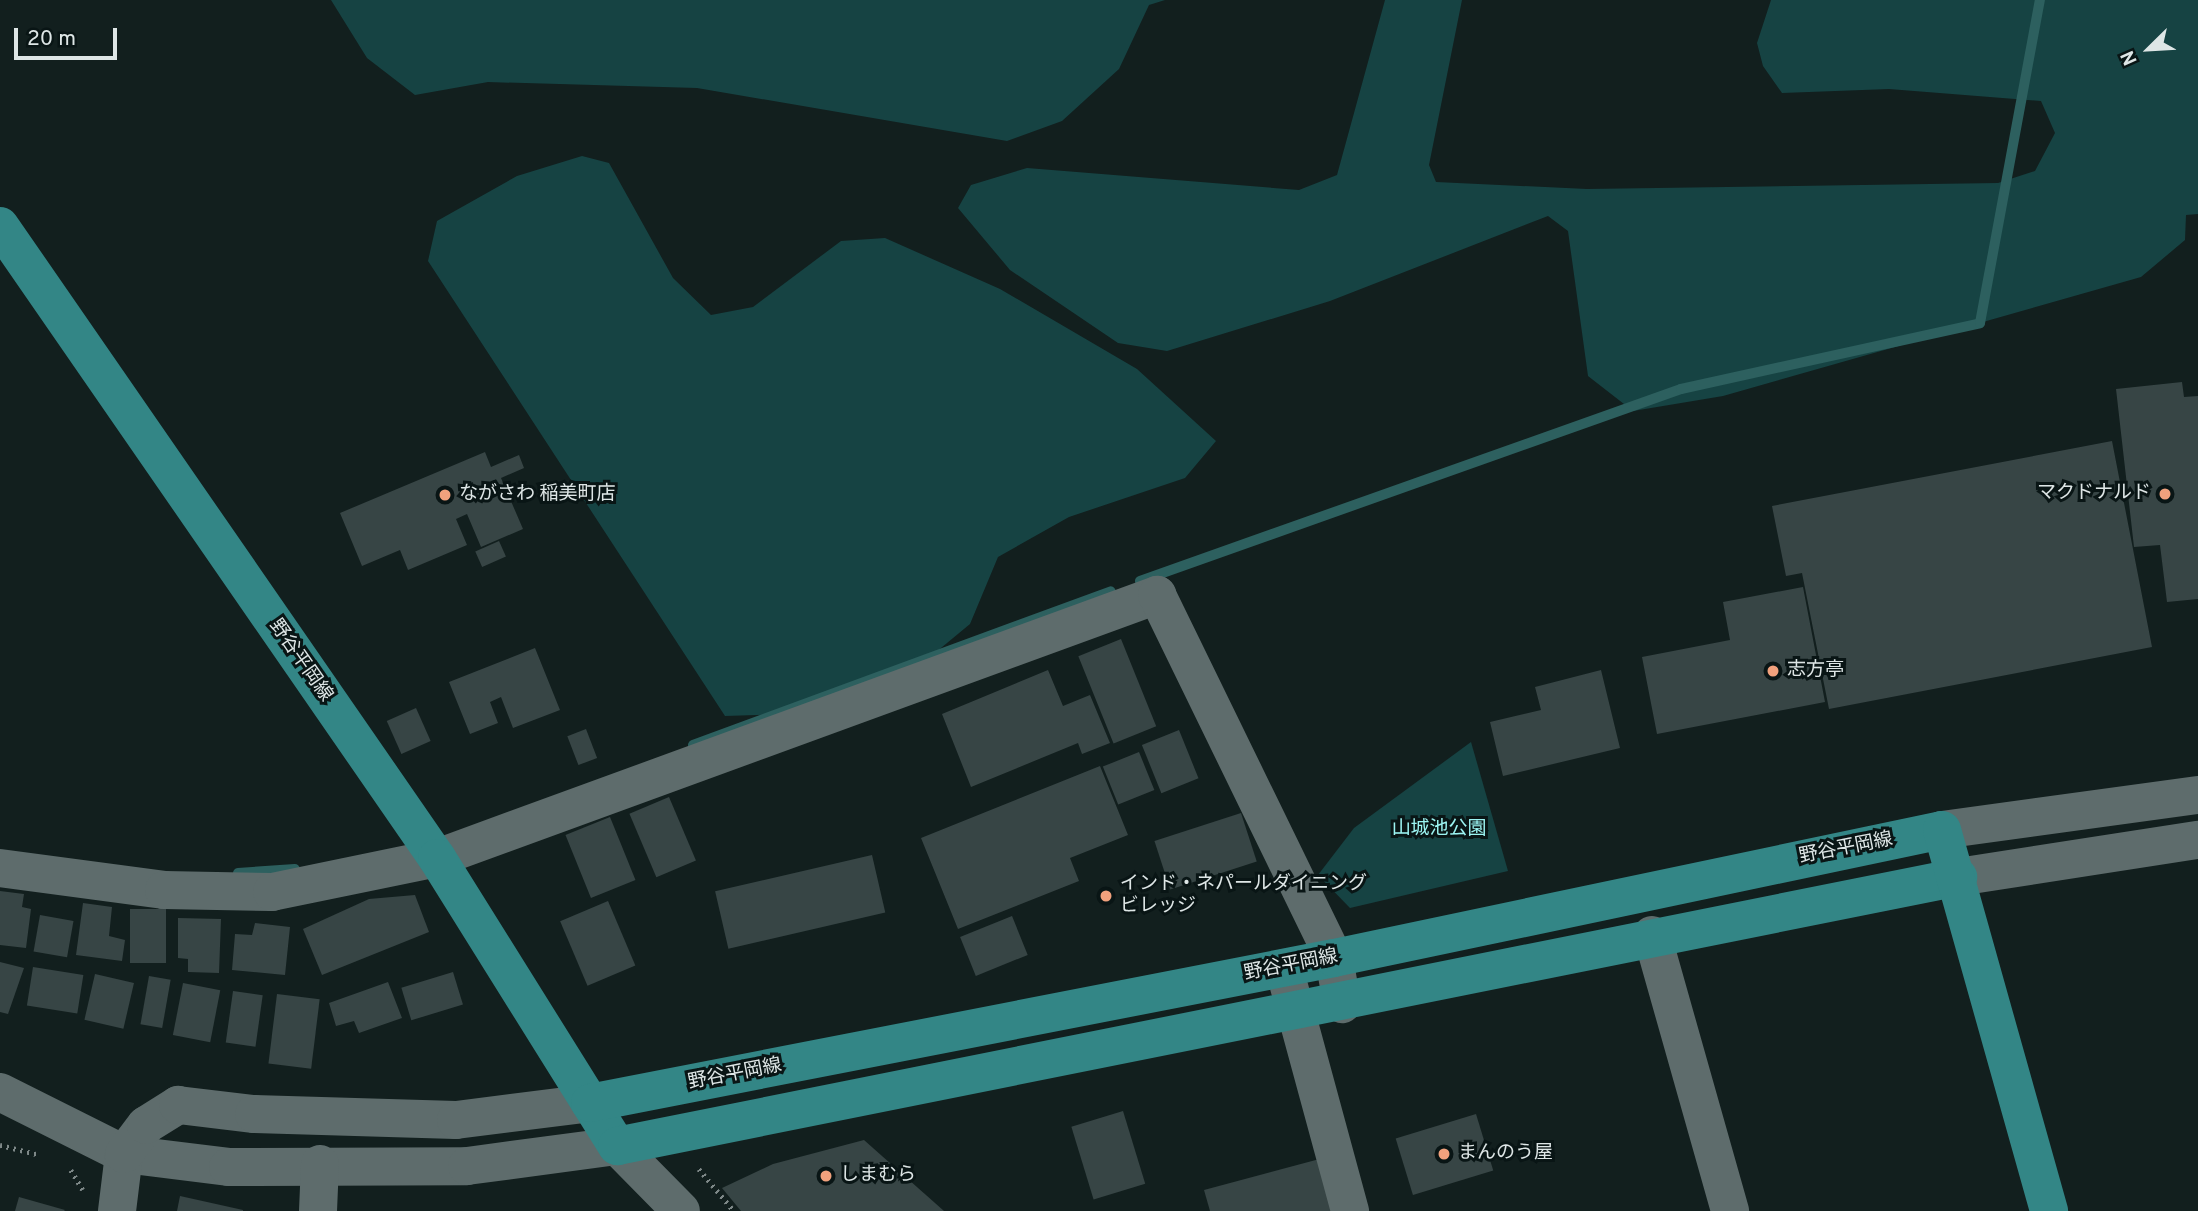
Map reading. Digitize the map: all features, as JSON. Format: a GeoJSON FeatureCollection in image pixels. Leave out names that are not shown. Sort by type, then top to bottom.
{"type":"FeatureCollection","features":[{"type":"Feature","properties":{"kind":"main road","name":"野谷平岡線"},"geometry":{"type":"LineString","coordinates":[[0,226],[437,858],[617,1146]]}},
{"type":"Feature","properties":{"kind":"main road","name":"野谷平岡線"},"geometry":{"type":"LineString","coordinates":[[590,1102],[1334,958],[1942,830]]}},
{"type":"Feature","properties":{"kind":"main road"},"geometry":{"type":"LineString","coordinates":[[1942,830],[1958,877],[2049,1211]]}},
{"type":"Feature","properties":{"kind":"main road"},"geometry":{"type":"LineString","coordinates":[[617,1146],[1298,1014],[1652,935],[1958,877]]}},
{"type":"Feature","properties":{"kind":"street"},"geometry":{"type":"LineString","coordinates":[[0,868],[164,890],[272,892],[437,858],[1157,595],[1334,958],[1342,1004]]}},
{"type":"Feature","properties":{"kind":"street"},"geometry":{"type":"LineString","coordinates":[[1942,830],[2198,795]]}},
{"type":"Feature","properties":{"kind":"street"},"geometry":{"type":"LineString","coordinates":[[1958,877],[2198,840]]}},
{"type":"Feature","properties":{"kind":"street"},"geometry":{"type":"LineString","coordinates":[[1652,935],[1730,1211]]}},
{"type":"Feature","properties":{"kind":"street"},"geometry":{"type":"LineString","coordinates":[[1284,968],[1350,1211]]}},
{"type":"Feature","properties":{"kind":"street"},"geometry":{"type":"LineString","coordinates":[[0,1092],[124,1154],[228,1167],[320,1164],[467,1166],[617,1146],[681,1211]]}},
{"type":"Feature","properties":{"kind":"street"},"geometry":{"type":"LineString","coordinates":[[102,1204],[124,1154],[146,1125],[178,1105],[254,1114],[456,1120],[590,1102]]}},
{"type":"Feature","properties":{"kind":"street"},"geometry":{"type":"LineString","coordinates":[[318,1211],[320,1164]]}},
{"type":"Feature","properties":{"kind":"path"},"geometry":{"type":"LineString","coordinates":[[0,1145],[53,1159]]}},
{"type":"Feature","properties":{"kind":"path"},"geometry":{"type":"LineString","coordinates":[[66,1162],[102,1204]]}},
{"type":"Feature","properties":{"kind":"path"},"geometry":{"type":"LineString","coordinates":[[699,1169],[734,1211]]}},
{"type":"Feature","properties":{"kind":"green space"},"geometry":{"type":"Polygon","coordinates":[[[331,0],[1165,0],[1149,5],[1119,69],[1062,121],[1007,141],[697,88],[488,82],[415,95],[367,58],[331,0]]]}},
{"type":"Feature","properties":{"kind":"green space"},"geometry":{"type":"Polygon","coordinates":[[[1385,0],[1462,0],[1429,165],[1436,182],[1587,189],[1998,183],[2035,171],[2055,133],[2041,101],[1889,89],[1782,93],[1763,66],[1757,43],[1771,0],[2198,0],[2198,214],[2186,215],[2185,240],[2141,277],[1723,396],[1633,411],[1588,376],[1568,231],[1548,216],[1330,301],[1167,351],[1118,343],[1010,270],[958,208],[971,185],[1027,168],[1299,190],[1337,175],[1385,0]]]}},
{"type":"Feature","properties":{"kind":"green space"},"geometry":{"type":"Polygon","coordinates":[[[582,156],[609,163],[673,278],[711,315],[753,307],[841,241],[885,238],[1000,289],[1137,369],[1216,441],[1185,478],[1069,517],[998,557],[970,624],[918,667],[785,714],[725,716],[428,261],[437,221],[517,176],[582,156]]]}},
{"type":"Feature","properties":{"kind":"green space","name":"山城池公園"},"geometry":{"type":"Polygon","coordinates":[[[1471,742],[1508,871],[1350,908],[1318,875],[1354,828],[1471,742]]]}},
{"type":"Feature","properties":{"kind":"building"},"geometry":{"type":"Polygon","coordinates":[[[2182,382],[2184,397],[2198,396],[2198,599],[2167,602],[2160,545],[2134,547],[2116,389],[2182,382]]]}},
{"type":"Feature","properties":{"kind":"building"},"geometry":{"type":"Polygon","coordinates":[[[2112,441],[2152,647],[1829,709],[1802,573],[1786,576],[1772,506],[2112,441]]]}},
{"type":"Feature","properties":{"kind":"building","name":"ながさわ 稲美町店"},"geometry":{"type":"Polygon","coordinates":[[[485,452],[491,467],[519,455],[524,468],[501,478],[523,529],[481,547],[467,514],[456,519],[467,545],[408,570],[400,550],[362,566],[340,513],[485,452]]]}},
{"type":"Feature","properties":{"kind":"building"},"geometry":{"type":"Polygon","coordinates":[[[499,541],[506,557],[482,567],[475,552],[499,541]]]}},
{"type":"Feature","properties":{"kind":"building"},"geometry":{"type":"Polygon","coordinates":[[[1803,587],[1825,702],[1657,734],[1642,657],[1730,640],[1723,602],[1803,587]]]}},
{"type":"Feature","properties":{"kind":"building"},"geometry":{"type":"Polygon","coordinates":[[[1121,639],[1156,726],[1114,743],[1078,656],[1121,639]]]}},
{"type":"Feature","properties":{"kind":"building"},"geometry":{"type":"Polygon","coordinates":[[[535,648],[560,710],[513,728],[501,697],[490,702],[498,723],[470,734],[449,682],[535,648]]]}},
{"type":"Feature","properties":{"kind":"building"},"geometry":{"type":"Polygon","coordinates":[[[1048,670],[1063,706],[1090,695],[1110,743],[1082,754],[1078,743],[971,787],[942,714],[1048,670]]]}},
{"type":"Feature","properties":{"kind":"building"},"geometry":{"type":"Polygon","coordinates":[[[1601,670],[1620,748],[1503,776],[1490,722],[1541,710],[1535,687],[1601,670]]]}},
{"type":"Feature","properties":{"kind":"building"},"geometry":{"type":"Polygon","coordinates":[[[416,708],[431,741],[401,754],[387,721],[416,708]]]}},
{"type":"Feature","properties":{"kind":"building"},"geometry":{"type":"Polygon","coordinates":[[[586,729],[597,758],[578,765],[567,736],[586,729]]]}},
{"type":"Feature","properties":{"kind":"building"},"geometry":{"type":"Polygon","coordinates":[[[1179,730],[1198,778],[1161,793],[1142,745],[1179,730]]]}},
{"type":"Feature","properties":{"kind":"building"},"geometry":{"type":"Polygon","coordinates":[[[1139,752],[1154,790],[1118,805],[1103,767],[1139,752]]]}},
{"type":"Feature","properties":{"kind":"building"},"geometry":{"type":"Polygon","coordinates":[[[1100,766],[1128,835],[1070,858],[1079,881],[958,929],[921,838],[1100,766]]]}},
{"type":"Feature","properties":{"kind":"building"},"geometry":{"type":"Polygon","coordinates":[[[669,797],[696,861],[656,877],[629,814],[669,797]]]}},
{"type":"Feature","properties":{"kind":"building"},"geometry":{"type":"Polygon","coordinates":[[[1241,813],[1257,862],[1170,890],[1154,841],[1241,813]]]}},
{"type":"Feature","properties":{"kind":"building"},"geometry":{"type":"Polygon","coordinates":[[[610,817],[635,880],[591,898],[565,835],[610,817]]]}},
{"type":"Feature","properties":{"kind":"building"},"geometry":{"type":"Polygon","coordinates":[[[872,855],[885,912],[728,949],[715,891],[872,855]]]}},
{"type":"Feature","properties":{"kind":"building"},"geometry":{"type":"Polygon","coordinates":[[[0,891],[24,894],[22,907],[31,909],[26,948],[0,945],[0,891]]]}},
{"type":"Feature","properties":{"kind":"building"},"geometry":{"type":"Polygon","coordinates":[[[415,895],[429,932],[322,975],[303,929],[369,899],[415,895]]]}},
{"type":"Feature","properties":{"kind":"building"},"geometry":{"type":"Polygon","coordinates":[[[608,901],[635,965],[587,986],[560,921],[608,901]]]}},
{"type":"Feature","properties":{"kind":"building"},"geometry":{"type":"Polygon","coordinates":[[[83,903],[112,907],[109,936],[125,940],[122,961],[76,955],[83,903]]]}},
{"type":"Feature","properties":{"kind":"building"},"geometry":{"type":"Polygon","coordinates":[[[130,909],[166,909],[166,963],[130,963],[130,909]]]}},
{"type":"Feature","properties":{"kind":"building"},"geometry":{"type":"Polygon","coordinates":[[[40,915],[73,921],[67,957],[34,951],[40,915]]]}},
{"type":"Feature","properties":{"kind":"building"},"geometry":{"type":"Polygon","coordinates":[[[1012,916],[1028,955],[976,976],[960,937],[1012,916]]]}},
{"type":"Feature","properties":{"kind":"building"},"geometry":{"type":"Polygon","coordinates":[[[178,918],[221,919],[219,973],[188,972],[188,959],[178,958],[178,918]]]}},
{"type":"Feature","properties":{"kind":"building"},"geometry":{"type":"Polygon","coordinates":[[[255,923],[290,927],[285,975],[232,970],[235,934],[252,935],[255,923]]]}},
{"type":"Feature","properties":{"kind":"building"},"geometry":{"type":"Polygon","coordinates":[[[0,962],[24,968],[8,1014],[0,1012],[0,962]]]}},
{"type":"Feature","properties":{"kind":"building"},"geometry":{"type":"Polygon","coordinates":[[[33,967],[83,975],[77,1013],[27,1006],[33,967]]]}},
{"type":"Feature","properties":{"kind":"building"},"geometry":{"type":"Polygon","coordinates":[[[453,972],[463,1005],[411,1020],[401,988],[453,972]]]}},
{"type":"Feature","properties":{"kind":"building"},"geometry":{"type":"Polygon","coordinates":[[[95,974],[134,983],[123,1029],[84,1020],[95,974]]]}},
{"type":"Feature","properties":{"kind":"building"},"geometry":{"type":"Polygon","coordinates":[[[149,976],[171,980],[162,1028],[140,1024],[149,976]]]}},
{"type":"Feature","properties":{"kind":"building"},"geometry":{"type":"Polygon","coordinates":[[[388,982],[402,1018],[359,1033],[354,1021],[336,1026],[329,1003],[388,982]]]}},
{"type":"Feature","properties":{"kind":"building"},"geometry":{"type":"Polygon","coordinates":[[[183,983],[220,990],[210,1042],[173,1035],[183,983]]]}},
{"type":"Feature","properties":{"kind":"building"},"geometry":{"type":"Polygon","coordinates":[[[233,991],[263,995],[255,1047],[226,1042],[233,991]]]}},
{"type":"Feature","properties":{"kind":"building"},"geometry":{"type":"Polygon","coordinates":[[[277,994],[320,999],[311,1069],[268,1063],[277,994]]]}},
{"type":"Feature","properties":{"kind":"building"},"geometry":{"type":"Polygon","coordinates":[[[1123,1111],[1145,1184],[1094,1199],[1071,1127],[1123,1111]]]}},
{"type":"Feature","properties":{"kind":"building","name":"まんのう屋"},"geometry":{"type":"Polygon","coordinates":[[[1476,1114],[1493,1170],[1413,1195],[1396,1139],[1476,1114]]]}},
{"type":"Feature","properties":{"kind":"building","name":"しまむら"},"geometry":{"type":"Polygon","coordinates":[[[864,1140],[944,1211],[741,1211],[722,1188],[773,1164],[864,1140]]]}},
{"type":"Feature","properties":{"kind":"building"},"geometry":{"type":"Polygon","coordinates":[[[1327,1157],[1342,1211],[1210,1211],[1204,1190],[1327,1157]]]}},
{"type":"Feature","properties":{"kind":"building"},"geometry":{"type":"Polygon","coordinates":[[[180,1196],[243,1210],[243,1211],[177,1211],[180,1196]]]}},
{"type":"Feature","properties":{"kind":"building"},"geometry":{"type":"Polygon","coordinates":[[[19,1197],[65,1210],[15,1211],[19,1197]]]}},
{"type":"Feature","properties":{"kind":"waterway"},"geometry":{"type":"LineString","coordinates":[[1140,581],[1681,389],[1980,323],[2040,0]]}},
{"type":"Feature","properties":{"kind":"waterway"},"geometry":{"type":"LineString","coordinates":[[693,745],[1111,591]]}},
{"type":"Feature","properties":{"kind":"waterway"},"geometry":{"type":"LineString","coordinates":[[238,873],[295,869]]}},
{"type":"Feature","properties":{"kind":"place","name":"マクドナルド"},"geometry":{"type":"Point","coordinates":[2165,494]}},
{"type":"Feature","properties":{"kind":"place","name":"ながさわ 稲美町店"},"geometry":{"type":"Point","coordinates":[445,495]}},
{"type":"Feature","properties":{"kind":"place","name":"志方亭"},"geometry":{"type":"Point","coordinates":[1773,671]}},
{"type":"Feature","properties":{"kind":"place","name":"インド・ネパールダイニング ビレッジ"},"geometry":{"type":"Point","coordinates":[1106,896]}},
{"type":"Feature","properties":{"kind":"place","name":"まんのう屋"},"geometry":{"type":"Point","coordinates":[1444,1154]}},
{"type":"Feature","properties":{"kind":"place","name":"しまむら"},"geometry":{"type":"Point","coordinates":[826,1176]}}]}
